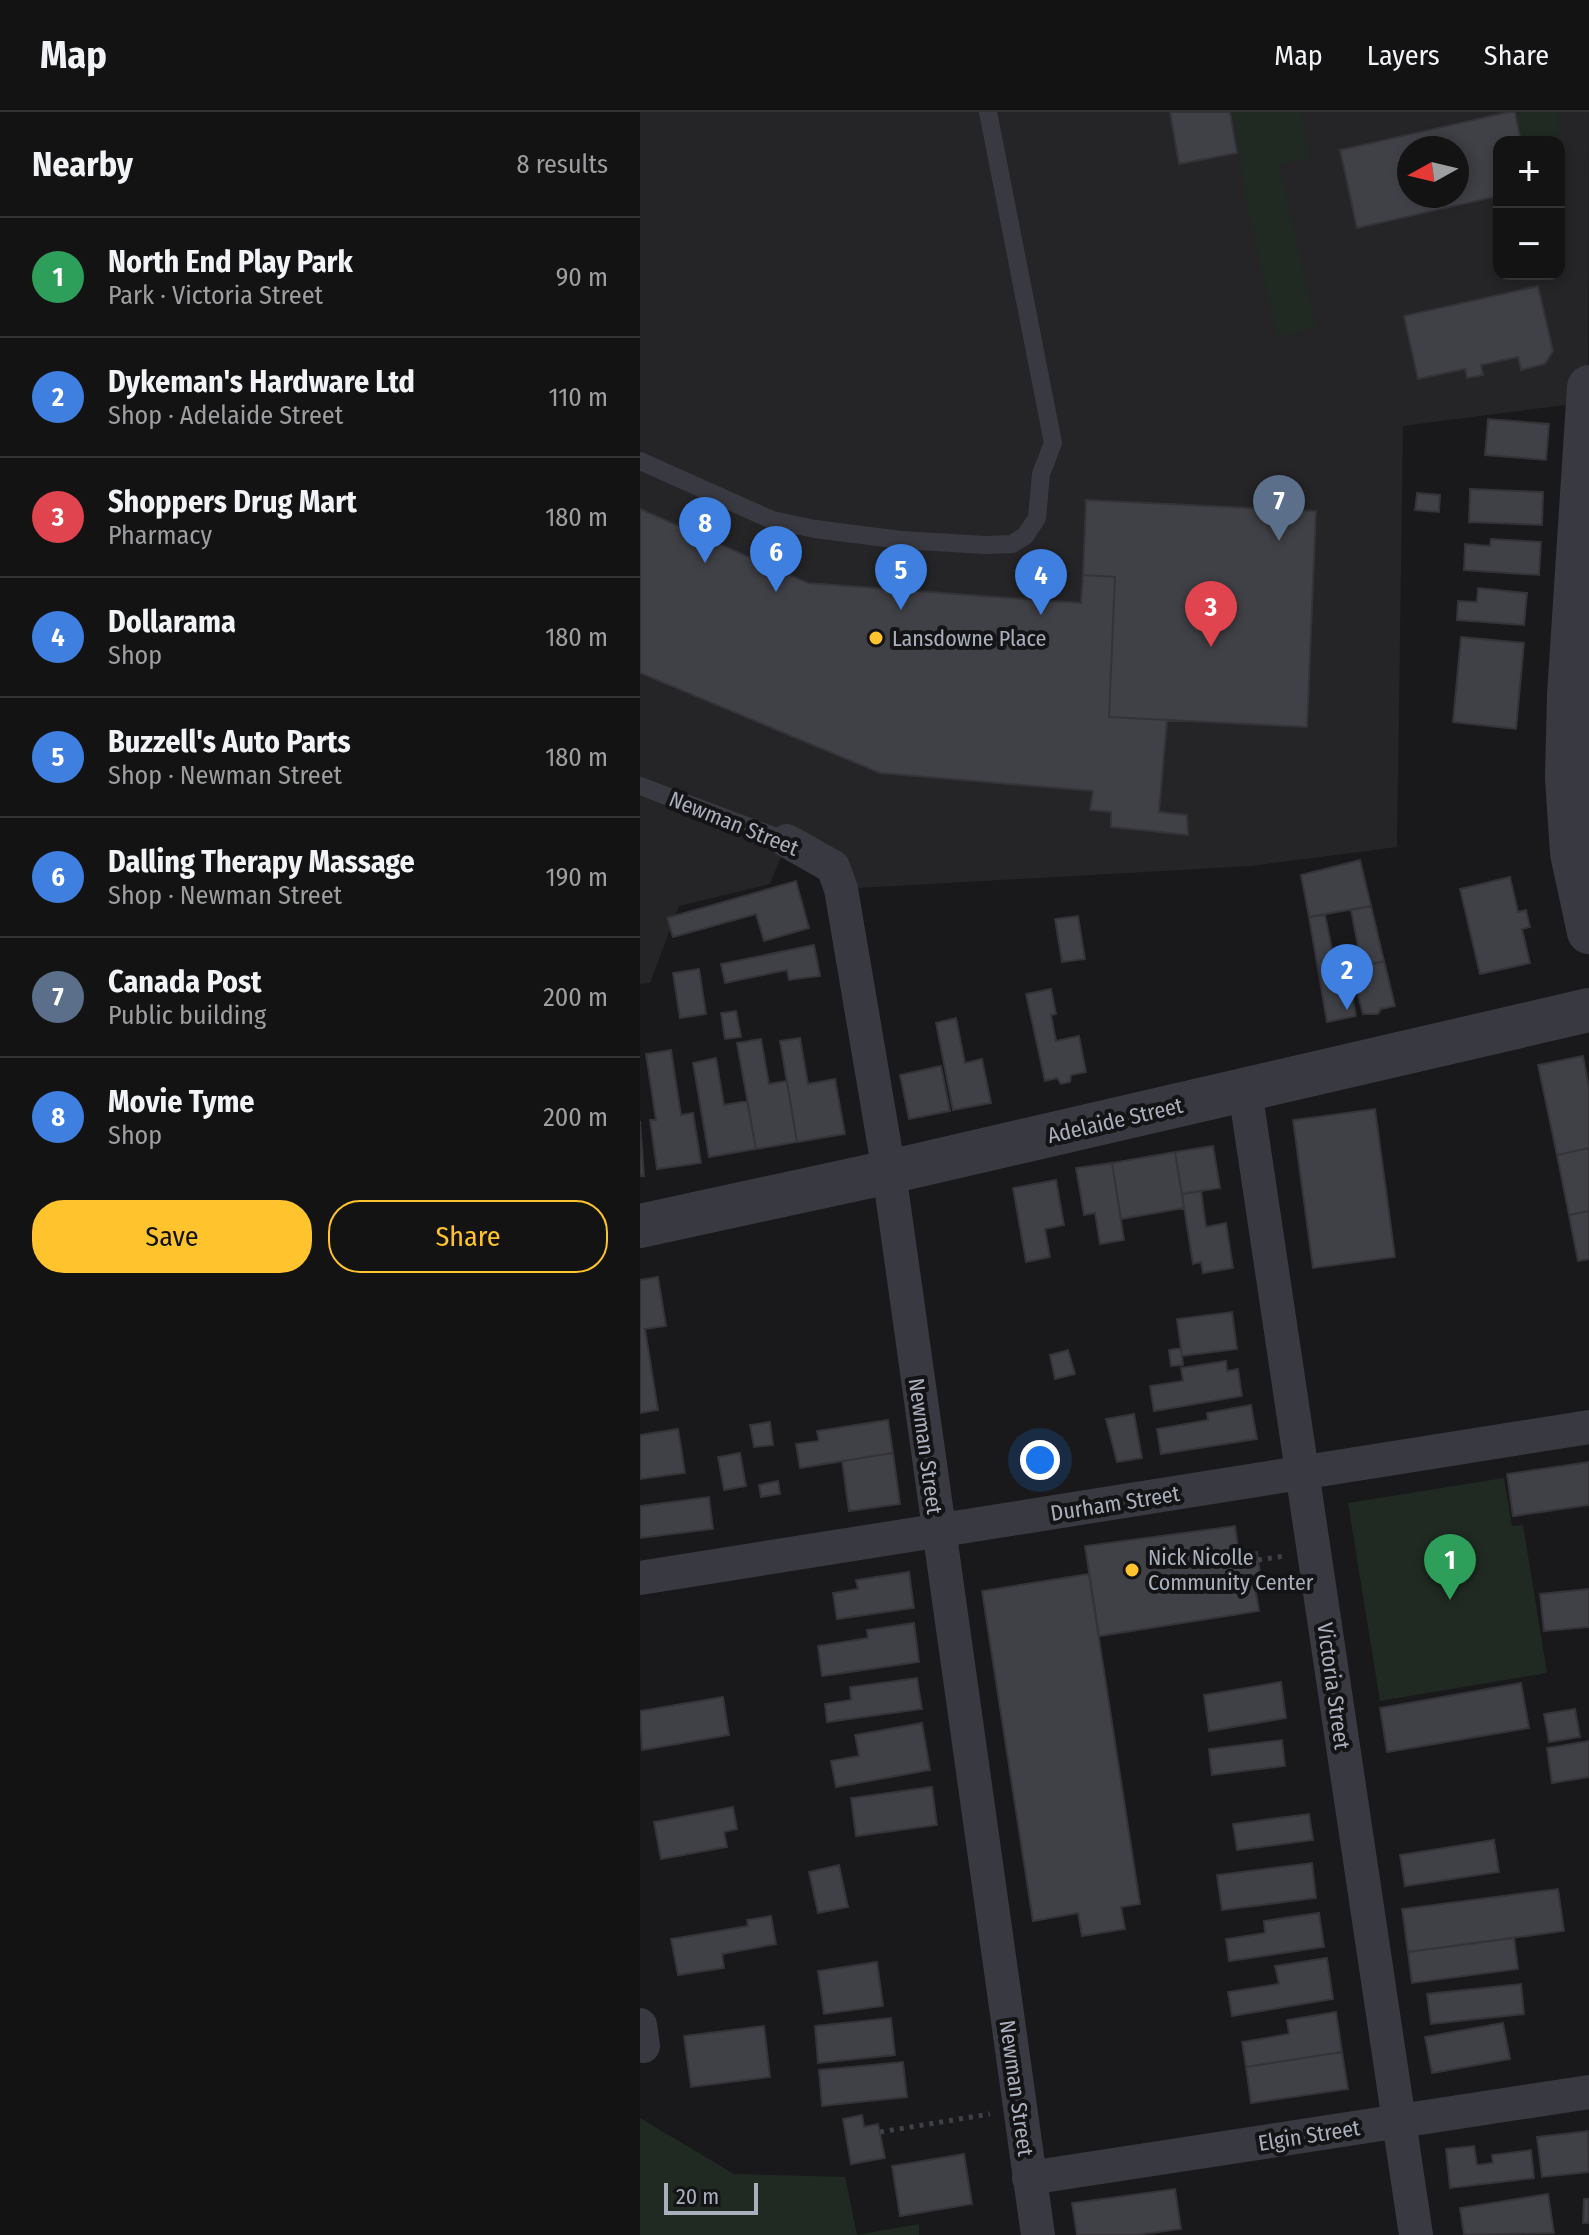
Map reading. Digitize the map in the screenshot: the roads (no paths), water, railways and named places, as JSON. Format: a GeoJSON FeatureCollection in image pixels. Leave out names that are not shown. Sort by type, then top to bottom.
{"type":"FeatureCollection","features":[{"type":"Feature","properties":{"kind":"street"},"geometry":{"type":"LineString","coordinates":[[1589,387],[1586,486],[1569,695],[1567,778],[1572,853],[1589,932]]}},
{"type":"Feature","properties":{"kind":"street","name":"Newman Street"},"geometry":{"type":"LineString","coordinates":[[787,841],[833,867],[839,878],[889,1172],[1038,2235]]}},
{"type":"Feature","properties":{"kind":"street","name":"Adelaide Street"},"geometry":{"type":"LineString","coordinates":[[640,1226],[889,1172],[1589,1010]]}},
{"type":"Feature","properties":{"kind":"street","name":"Victoria Street"},"geometry":{"type":"LineString","coordinates":[[1245,1090],[1416,2235]]}},
{"type":"Feature","properties":{"kind":"street","name":"Durham Street"},"geometry":{"type":"LineString","coordinates":[[640,1578],[1589,1427]]}},
{"type":"Feature","properties":{"kind":"street","name":"Elgin Street"},"geometry":{"type":"LineString","coordinates":[[1029,2178],[1589,2092]]}},
{"type":"Feature","properties":{"kind":"lane"},"geometry":{"type":"LineString","coordinates":[[640,461],[772,520],[815,529],[901,540],[985,545],[1012,544],[1025,536],[1037,518],[1041,474],[1053,443],[988,112]]}},
{"type":"Feature","properties":{"kind":"lane","name":"Newman Street"},"geometry":{"type":"LineString","coordinates":[[640,786],[787,841]]}},
{"type":"Feature","properties":{"kind":"place","name":"Canada Post"},"geometry":{"type":"Point","coordinates":[1279,541]}},
{"type":"Feature","properties":{"kind":"place","name":"Movie Tyme"},"geometry":{"type":"Point","coordinates":[705,563]}},
{"type":"Feature","properties":{"kind":"place","name":"Dalling Therapy Massage"},"geometry":{"type":"Point","coordinates":[776,592]}},
{"type":"Feature","properties":{"kind":"place","name":"Buzzell's Auto Parts"},"geometry":{"type":"Point","coordinates":[901,610]}},
{"type":"Feature","properties":{"kind":"place","name":"Dollarama"},"geometry":{"type":"Point","coordinates":[1041,615]}},
{"type":"Feature","properties":{"kind":"place","name":"Lansdowne Place"},"geometry":{"type":"Point","coordinates":[876,638]}},
{"type":"Feature","properties":{"kind":"place","name":"Shoppers Drug Mart"},"geometry":{"type":"Point","coordinates":[1211,647]}},
{"type":"Feature","properties":{"kind":"place","name":"Dykeman's Hardware Ltd"},"geometry":{"type":"Point","coordinates":[1347,1010]}},
{"type":"Feature","properties":{"kind":"place","name":"Nick Nicolle Community Center"},"geometry":{"type":"Point","coordinates":[1132,1570]}},
{"type":"Feature","properties":{"kind":"place","name":"North End Play Park"},"geometry":{"type":"Point","coordinates":[1450,1600]}}]}
